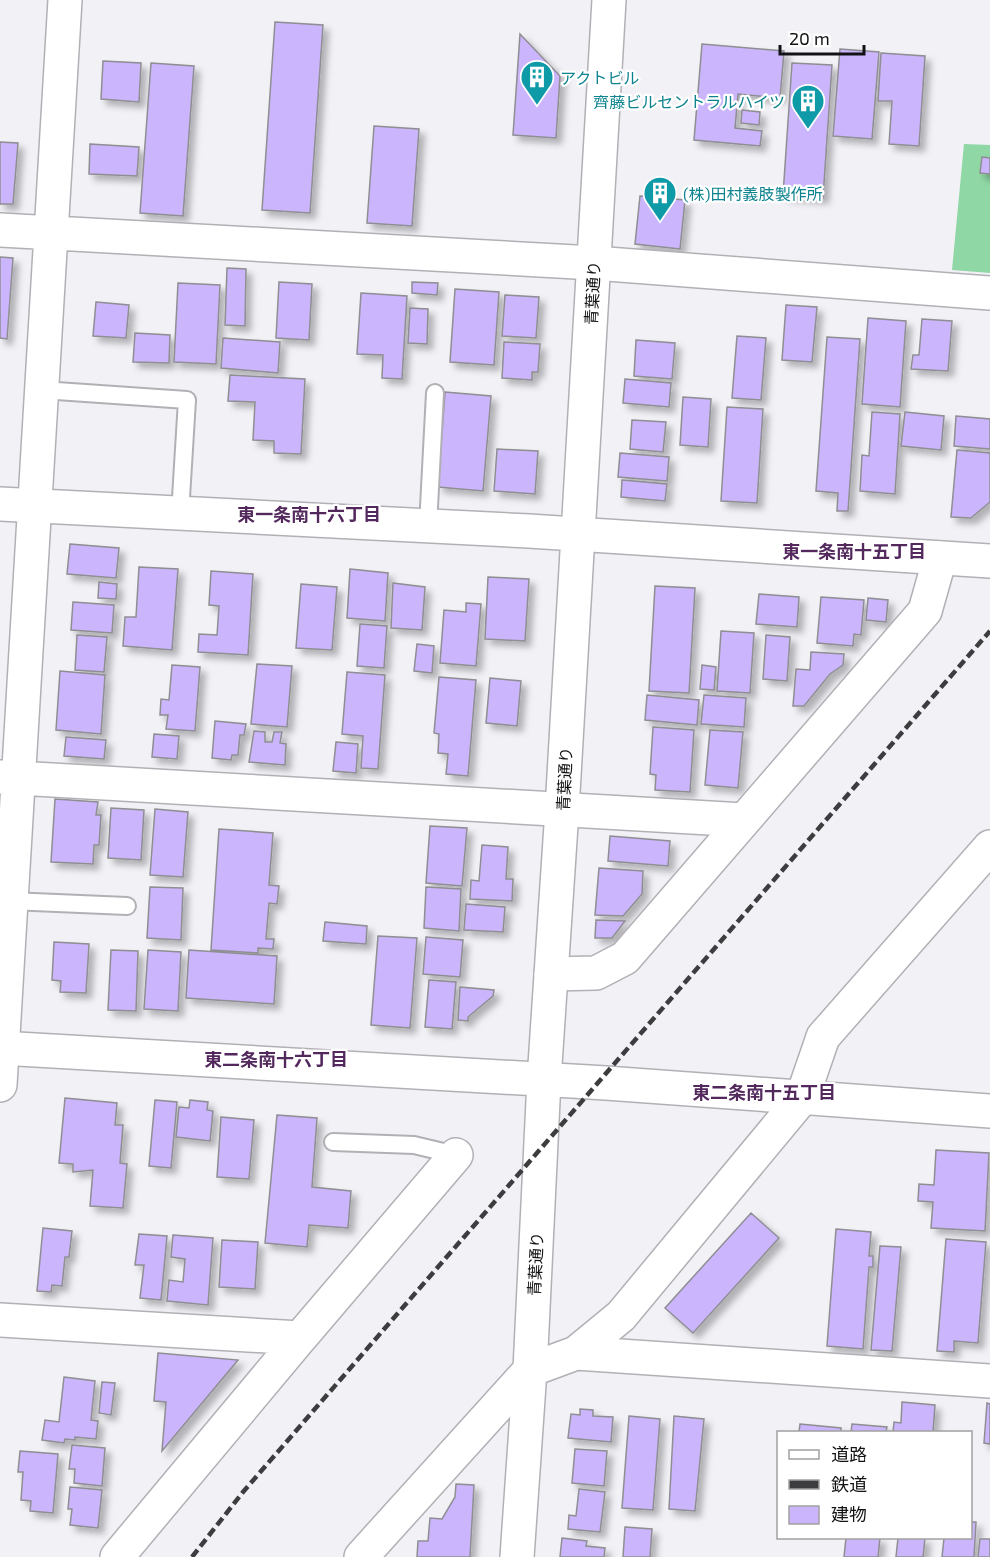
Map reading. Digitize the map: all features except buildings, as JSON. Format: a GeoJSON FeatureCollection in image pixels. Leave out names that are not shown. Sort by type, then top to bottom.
{"type":"FeatureCollection","features":[{"type":"Feature","properties":{"kind":"street"},"geometry":{"type":"LineString","coordinates":[[0,1085],[10,902],[9,778],[42,390],[65,0]]}},
{"type":"Feature","properties":{"kind":"street","name":"青葉通り"},"geometry":{"type":"LineString","coordinates":[[517,1557],[530,1371],[544,1080],[609,0]]}},
{"type":"Feature","properties":{"kind":"street"},"geometry":{"type":"LineString","coordinates":[[0,230],[594,263],[990,292]]}},
{"type":"Feature","properties":{"kind":"street"},"geometry":{"type":"LineString","coordinates":[[0,504],[578,534],[990,561]]}},
{"type":"Feature","properties":{"kind":"street"},"geometry":{"type":"LineString","coordinates":[[551,974],[596,973],[625,958],[925,611],[940,558]]}},
{"type":"Feature","properties":{"kind":"street"},"geometry":{"type":"LineString","coordinates":[[9,778],[744,820]]}},
{"type":"Feature","properties":{"kind":"street"},"geometry":{"type":"LineString","coordinates":[[362,1557],[530,1371],[576,1353],[621,1316],[802,1098],[823,1038],[990,847]]}},
{"type":"Feature","properties":{"kind":"street"},"geometry":{"type":"LineString","coordinates":[[1,1048],[544,1080],[990,1111]]}},
{"type":"Feature","properties":{"kind":"street"},"geometry":{"type":"LineString","coordinates":[[117,1557],[456,1155]]}},
{"type":"Feature","properties":{"kind":"street"},"geometry":{"type":"LineString","coordinates":[[0,1320],[300,1338]]}},
{"type":"Feature","properties":{"kind":"street"},"geometry":{"type":"LineString","coordinates":[[576,1353],[990,1381]]}},
{"type":"Feature","properties":{"kind":"lane"},"geometry":{"type":"LineString","coordinates":[[42,390],[187,400],[180,514]]}},
{"type":"Feature","properties":{"kind":"lane"},"geometry":{"type":"LineString","coordinates":[[428,526],[435,393]]}},
{"type":"Feature","properties":{"kind":"lane"},"geometry":{"type":"LineString","coordinates":[[10,902],[128,906]]}},
{"type":"Feature","properties":{"kind":"lane"},"geometry":{"type":"LineString","coordinates":[[333,1142],[414,1145],[456,1155]]}},
{"type":"Feature","properties":{"kind":"green space"},"geometry":{"type":"Polygon","coordinates":[[[964,144],[990,145],[990,273],[952,270],[964,144]]]}},
{"type":"Feature","properties":{"kind":"railway"},"geometry":{"type":"LineString","coordinates":[[192,1557],[243,1492],[990,631]]}},
{"type":"Feature","properties":{"kind":"place","name":"アクトビル"},"geometry":{"type":"Point","coordinates":[537,106]}},
{"type":"Feature","properties":{"kind":"place","name":"齊藤ビルセントラルハイツ"},"geometry":{"type":"Point","coordinates":[808,130]}},
{"type":"Feature","properties":{"kind":"place","name":"(株)田村義肢製作所"},"geometry":{"type":"Point","coordinates":[660,222]}},
{"type":"Feature","properties":{"kind":"district","name":"東一条南十六丁目"},"geometry":{"type":"Point","coordinates":[309,514]}},
{"type":"Feature","properties":{"kind":"district","name":"東一条南十五丁目"},"geometry":{"type":"Point","coordinates":[854,551]}},
{"type":"Feature","properties":{"kind":"district","name":"東二条南十六丁目"},"geometry":{"type":"Point","coordinates":[276,1059]}},
{"type":"Feature","properties":{"kind":"district","name":"東二条南十五丁目"},"geometry":{"type":"Point","coordinates":[764,1092]}}]}
